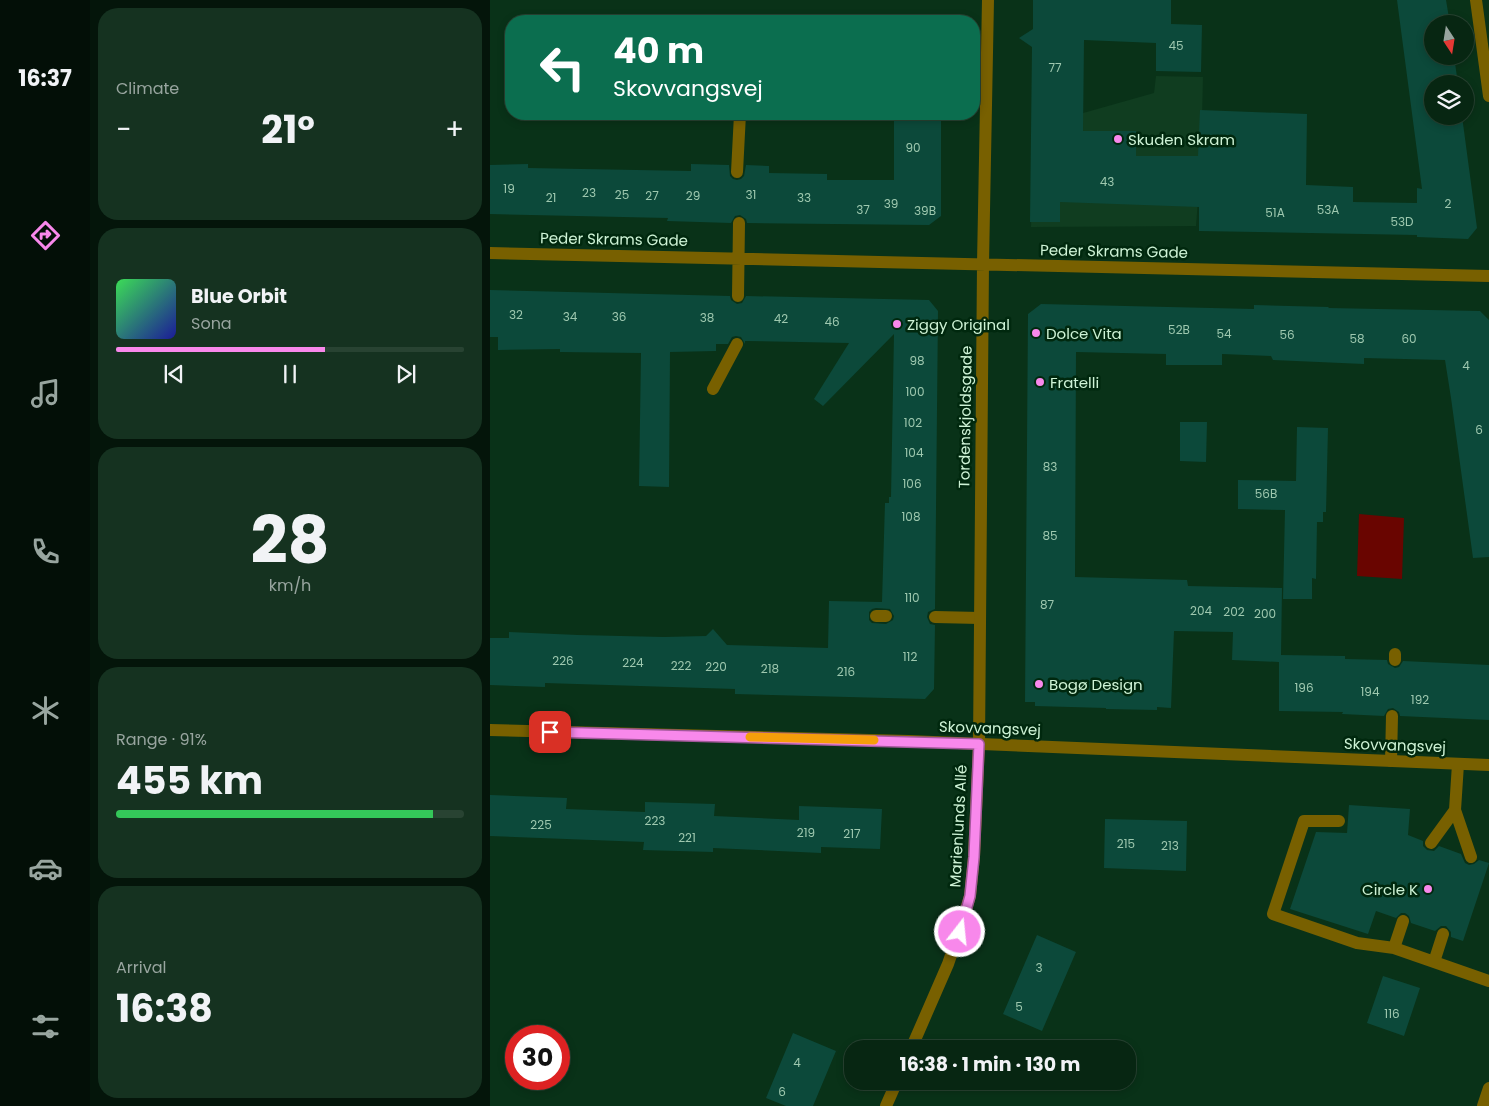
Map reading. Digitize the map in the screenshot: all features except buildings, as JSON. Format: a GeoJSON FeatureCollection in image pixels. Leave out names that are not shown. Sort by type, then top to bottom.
{"type":"FeatureCollection","features":[{"type":"Feature","properties":{"kind":"street","name":"Tordenskjoldsgade"},"geometry":{"type":"LineString","coordinates":[[979,744],[983,264],[988,0]]}},
{"type":"Feature","properties":{"kind":"street"},"geometry":{"type":"LineString","coordinates":[[1476,0],[1489,96]]}},
{"type":"Feature","properties":{"kind":"street"},"geometry":{"type":"LineString","coordinates":[[738,172],[740,120]]}},
{"type":"Feature","properties":{"kind":"street"},"geometry":{"type":"LineString","coordinates":[[738,296],[739,223]]}},
{"type":"Feature","properties":{"kind":"street","name":"Peder Skrams Gade"},"geometry":{"type":"LineString","coordinates":[[490,252],[1489,276]]}},
{"type":"Feature","properties":{"kind":"street"},"geometry":{"type":"LineString","coordinates":[[713,389],[737,344]]}},
{"type":"Feature","properties":{"kind":"street"},"geometry":{"type":"LineString","coordinates":[[935,618],[980,618]]}},
{"type":"Feature","properties":{"kind":"street"},"geometry":{"type":"LineString","coordinates":[[1391,761],[1392,716]]}},
{"type":"Feature","properties":{"kind":"street","name":"Skovvangsvej"},"geometry":{"type":"LineString","coordinates":[[490,730],[979,744],[1489,765]]}},
{"type":"Feature","properties":{"kind":"street","name":"Marienlunds Allé"},"geometry":{"type":"LineString","coordinates":[[915,1040],[948,964],[960,932],[970,896],[974,857],[979,744]]}},
{"type":"Feature","properties":{"kind":"street"},"geometry":{"type":"LineString","coordinates":[[1458,764],[1455,810],[1471,857]]}},
{"type":"Feature","properties":{"kind":"street"},"geometry":{"type":"LineString","coordinates":[[1431,843],[1455,810]]}},
{"type":"Feature","properties":{"kind":"street"},"geometry":{"type":"LineString","coordinates":[[1339,821],[1304,821],[1273,914],[1357,944],[1394,948],[1489,981]]}},
{"type":"Feature","properties":{"kind":"street"},"geometry":{"type":"LineString","coordinates":[[1394,948],[1403,920]]}},
{"type":"Feature","properties":{"kind":"street"},"geometry":{"type":"LineString","coordinates":[[1434,962],[1443,934]]}},
{"type":"Feature","properties":{"kind":"street"},"geometry":{"type":"LineString","coordinates":[[1483,1106],[1489,1088]]}},
{"type":"Feature","properties":{"kind":"street"},"geometry":{"type":"LineString","coordinates":[[886,1106],[893,1090]]}},
{"type":"Feature","properties":{"kind":"shaded area","name":"Skuden Skram"},"geometry":{"type":"Polygon","coordinates":[[[1156,76],[1203,77],[1201,161],[1196,226],[1031,227],[1034,117],[1069,117],[1154,93],[1156,76]]]}},
{"type":"Feature","properties":{"kind":"shaded area"},"geometry":{"type":"Polygon","coordinates":[[[1359,514],[1404,518],[1402,579],[1357,576],[1359,514]]]}},
{"type":"Feature","properties":{"kind":"slow traffic"},"geometry":{"type":"LineString","coordinates":[[750,737],[874,740]]}},
{"type":"Feature","properties":{"kind":"place","name":"Skuden Skram"},"geometry":{"type":"Point","coordinates":[1118,139]}},
{"type":"Feature","properties":{"kind":"place","name":"Ziggy Original"},"geometry":{"type":"Point","coordinates":[897,324]}},
{"type":"Feature","properties":{"kind":"place","name":"Dolce Vita"},"geometry":{"type":"Point","coordinates":[1036,333]}},
{"type":"Feature","properties":{"kind":"place","name":"Fratelli"},"geometry":{"type":"Point","coordinates":[1040,382]}},
{"type":"Feature","properties":{"kind":"place","name":"Bogø Design"},"geometry":{"type":"Point","coordinates":[1039,684]}},
{"type":"Feature","properties":{"kind":"place","name":"Circle K"},"geometry":{"type":"Point","coordinates":[1428,889]}},
{"type":"Feature","properties":{"kind":"route"},"geometry":{"type":"LineString","coordinates":[[550,732],[979,744],[974,857],[970,896],[960,932]]}}]}
